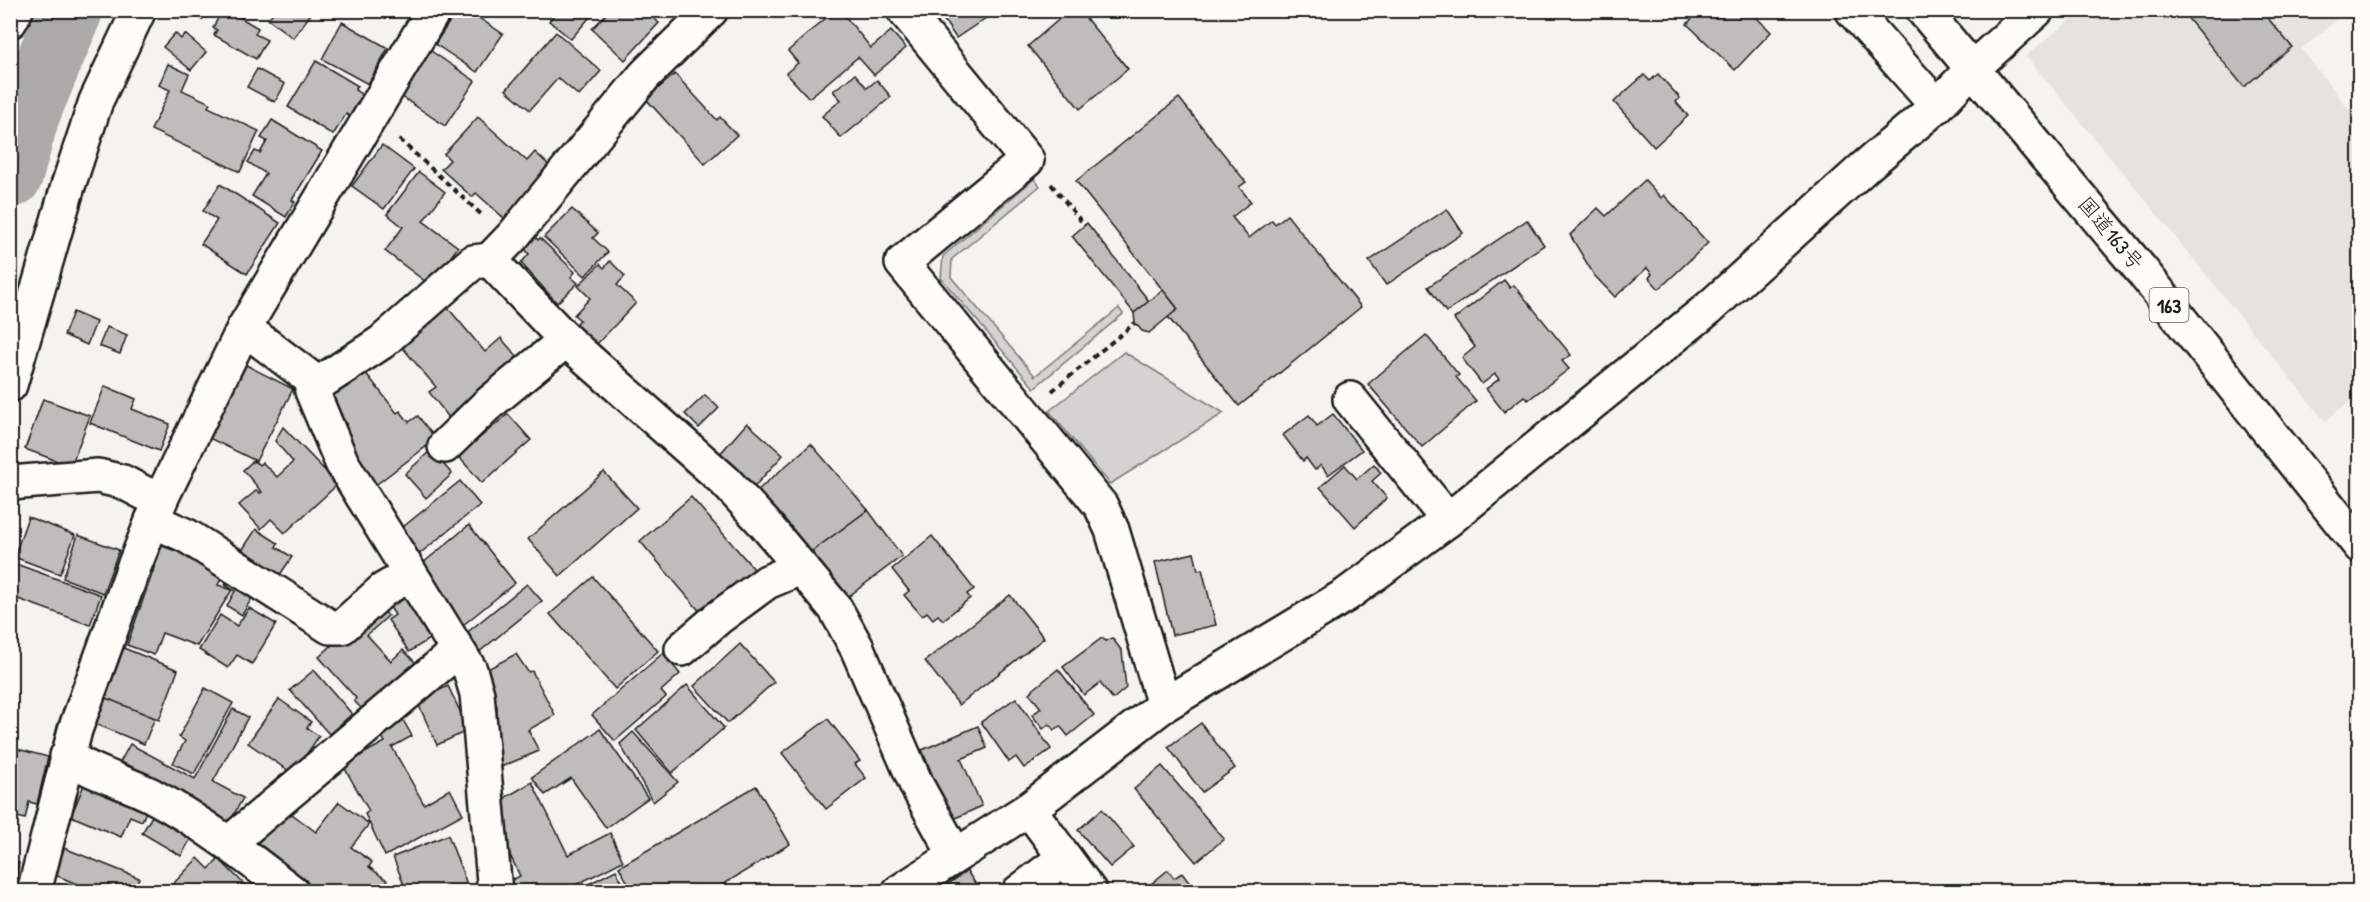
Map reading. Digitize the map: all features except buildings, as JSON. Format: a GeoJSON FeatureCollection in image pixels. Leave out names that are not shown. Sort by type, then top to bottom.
{"type":"FeatureCollection","features":[{"type":"Feature","properties":{"kind":"main road"},"geometry":{"type":"LineString","coordinates":[[10,21],[16,10]]}},
{"type":"Feature","properties":{"kind":"main road"},"geometry":{"type":"LineString","coordinates":[[10,385],[68,186],[96,101],[139,10]]}},
{"type":"Feature","properties":{"kind":"main road"},"geometry":{"type":"LineString","coordinates":[[34,891],[75,730],[157,510],[244,328],[434,10]]}},
{"type":"Feature","properties":{"kind":"main road"},"geometry":{"type":"LineString","coordinates":[[495,891],[477,694],[471,670],[409,575],[342,463],[312,392],[318,384],[382,342],[473,262],[500,250],[645,75],[711,10]]}},
{"type":"Feature","properties":{"kind":"main road"},"geometry":{"type":"LineString","coordinates":[[904,10],[1027,160],[902,263],[1094,495],[1107,517],[1164,705]]}},
{"type":"Feature","properties":{"kind":"main road"},"geometry":{"type":"LineString","coordinates":[[1852,10],[1937,106]]}},
{"type":"Feature","properties":{"kind":"main road","name":"国道163号"},"geometry":{"type":"LineString","coordinates":[[1923,10],[2142,271],[2360,546]]}},
{"type":"Feature","properties":{"kind":"main road"},"geometry":{"type":"LineString","coordinates":[[899,891],[1029,809],[1164,705],[1346,595],[1448,520],[1709,308],[1866,166],[1937,106],[2027,13]]}},
{"type":"Feature","properties":{"kind":"main road"},"geometry":{"type":"LineString","coordinates":[[500,250],[566,339],[725,481],[764,523],[835,608],[851,638],[918,786],[955,855]]}},
{"type":"Feature","properties":{"kind":"main road"},"geometry":{"type":"LineString","coordinates":[[244,328],[318,384]]}},
{"type":"Feature","properties":{"kind":"main road"},"geometry":{"type":"LineString","coordinates":[[446,446],[486,406],[566,339]]}},
{"type":"Feature","properties":{"kind":"main road"},"geometry":{"type":"LineString","coordinates":[[1350,399],[1448,520]]}},
{"type":"Feature","properties":{"kind":"main road"},"geometry":{"type":"LineString","coordinates":[[10,483],[98,476],[123,482],[144,494],[157,510],[188,536],[330,627],[342,627],[383,590],[409,575]]}},
{"type":"Feature","properties":{"kind":"main road"},"geometry":{"type":"LineString","coordinates":[[682,649],[718,618],[767,582],[800,568]]}},
{"type":"Feature","properties":{"kind":"main road"},"geometry":{"type":"LineString","coordinates":[[229,843],[457,651]]}},
{"type":"Feature","properties":{"kind":"main road"},"geometry":{"type":"LineString","coordinates":[[67,756],[83,767],[150,795],[229,843],[292,891]]}},
{"type":"Feature","properties":{"kind":"main road"},"geometry":{"type":"LineString","coordinates":[[1029,809],[1090,891]]}},
{"type":"Feature","properties":{"kind":"main road"},"geometry":{"type":"LineString","coordinates":[[1019,891],[1064,858]]}},
{"type":"Feature","properties":{"kind":"path"},"geometry":{"type":"LineString","coordinates":[[372,115],[500,250]]}},
{"type":"Feature","properties":{"kind":"path"},"geometry":{"type":"LineString","coordinates":[[1027,160],[1043,174],[1085,226]]}},
{"type":"Feature","properties":{"kind":"path"},"geometry":{"type":"LineString","coordinates":[[1025,413],[1135,323]]}},
{"type":"Feature","properties":{"kind":"shaded area"},"geometry":{"type":"Polygon","coordinates":[[[2081,11],[2334,11],[2339,18],[2301,49],[2359,122],[2359,394],[2325,421],[2026,56],[2081,11]]]}},
{"type":"Feature","properties":{"kind":"shaded area"},"geometry":{"type":"Polygon","coordinates":[[[1034,179],[1040,186],[952,259],[951,277],[1035,376],[1119,308],[1123,314],[1034,388],[941,278],[943,256],[1034,179]]]}},
{"type":"Feature","properties":{"kind":"shaded area"},"geometry":{"type":"Polygon","coordinates":[[[1124,352],[1224,413],[1110,484],[1049,411],[1124,352]]]}},
{"type":"Feature","properties":{"kind":"waterway"},"geometry":{"type":"LineString","coordinates":[[10,175],[27,114],[70,10]]}}]}
